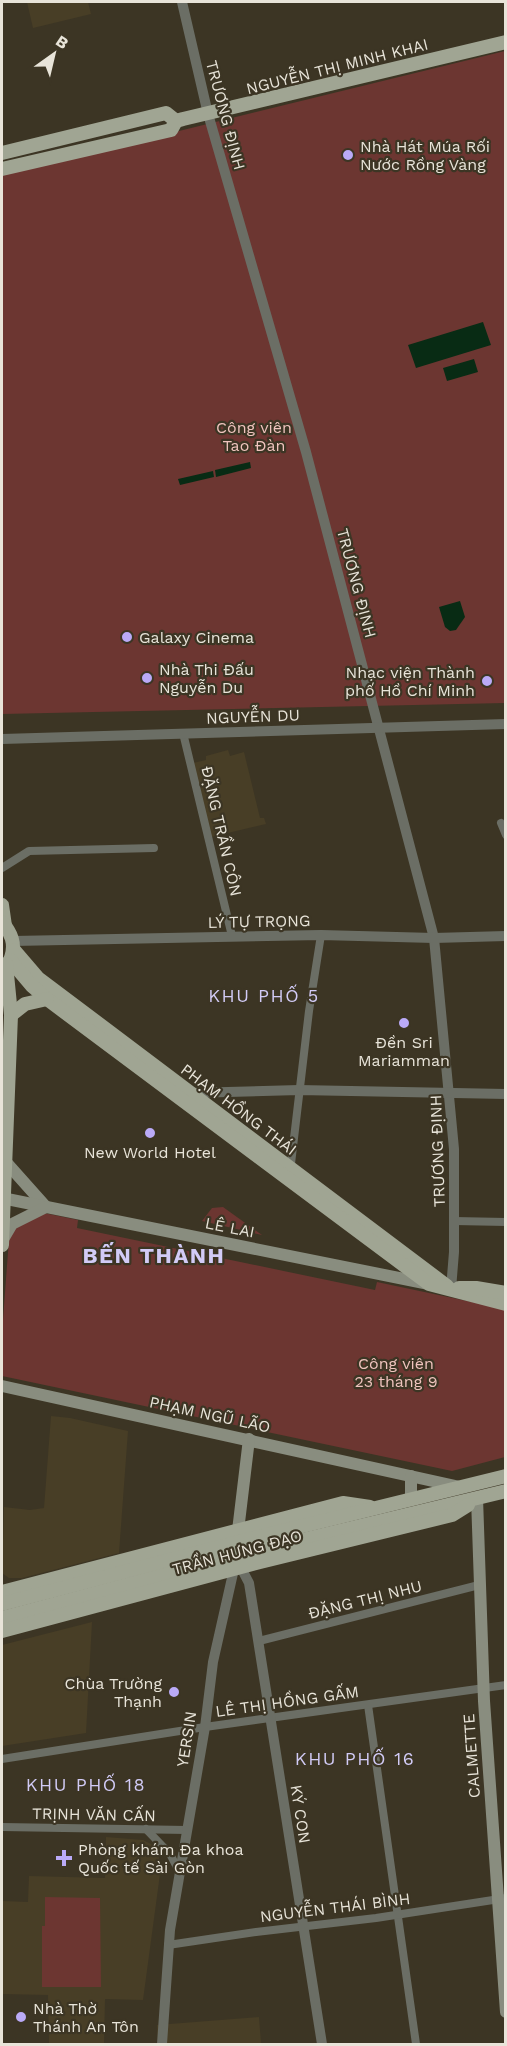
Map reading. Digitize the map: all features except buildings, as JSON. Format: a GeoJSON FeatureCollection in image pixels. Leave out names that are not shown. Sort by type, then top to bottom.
{"type":"FeatureCollection","features":[{"type":"Feature","properties":{"kind":"main road","name":"NGUYỄN THỊ MINH KHAI"},"geometry":{"type":"LineString","coordinates":[[2,169],[171,130],[176,121],[506,42]]}},
{"type":"Feature","properties":{"kind":"main road","name":"NGUYỄN THỊ MINH KHAI"},"geometry":{"type":"LineString","coordinates":[[2,153],[166,113],[176,121]]}},
{"type":"Feature","properties":{"kind":"main road"},"geometry":{"type":"LineString","coordinates":[[2,905],[9,956],[11,1015],[2,1243]]}},
{"type":"Feature","properties":{"kind":"main road","name":"PHẠM HỒNG THÁI"},"geometry":{"type":"LineString","coordinates":[[9,956],[32,986],[47,999],[451,1289]]}},
{"type":"Feature","properties":{"kind":"main road","name":"PHẠM HỒNG THÁI"},"geometry":{"type":"LineString","coordinates":[[9,956],[190,1093],[429,1284]]}},
{"type":"Feature","properties":{"kind":"main road"},"geometry":{"type":"LineString","coordinates":[[11,1015],[25,1004],[47,999]]}},
{"type":"Feature","properties":{"kind":"main road"},"geometry":{"type":"LineString","coordinates":[[2,1243],[12,1224],[46,1206],[5,1161]]}},
{"type":"Feature","properties":{"kind":"main road","name":"LÊ LAI"},"geometry":{"type":"LineString","coordinates":[[2,1198],[429,1284],[475,1298],[506,1304]]}},
{"type":"Feature","properties":{"kind":"main road","name":"LÊ LAI"},"geometry":{"type":"LineString","coordinates":[[451,1289],[477,1288],[506,1293]]}},
{"type":"Feature","properties":{"kind":"main road","name":"PHẠM NGŨ LÃO"},"geometry":{"type":"LineString","coordinates":[[2,1386],[460,1487]]}},
{"type":"Feature","properties":{"kind":"main road","name":"YERSIN"},"geometry":{"type":"LineString","coordinates":[[237,1553],[249,1439]]}},
{"type":"Feature","properties":{"kind":"main road"},"geometry":{"type":"LineString","coordinates":[[411,1476],[411,1499]]}},
{"type":"Feature","properties":{"kind":"main road","name":"TRẦN HƯNG ĐẠO"},"geometry":{"type":"LineString","coordinates":[[2,1618],[35,1602],[172,1566],[237,1553],[343,1503],[375,1508],[506,1476]]}},
{"type":"Feature","properties":{"kind":"main road","name":"TRẦN HƯNG ĐẠO"},"geometry":{"type":"LineString","coordinates":[[2,1604],[35,1602],[172,1566],[506,1491]]}},
{"type":"Feature","properties":{"kind":"main road","name":"CALMETTE"},"geometry":{"type":"LineString","coordinates":[[477,1498],[484,1688],[501,1898],[506,2012]]}},
{"type":"Feature","properties":{"kind":"main road","name":"TRẦN HƯNG ĐẠO"},"geometry":{"type":"LineString","coordinates":[[2,1592],[35,1602]]}},
{"type":"Feature","properties":{"kind":"main road","name":"TRẦN HƯNG ĐẠO"},"geometry":{"type":"LineString","coordinates":[[2,1631],[35,1602]]}},
{"type":"Feature","properties":{"kind":"street","name":"TRƯƠNG ĐỊNH"},"geometry":{"type":"LineString","coordinates":[[182,2],[207,114],[306,452],[434,938],[454,1149],[451,1289]]}},
{"type":"Feature","properties":{"kind":"street","name":"NGUYỄN DU"},"geometry":{"type":"LineString","coordinates":[[2,739],[506,724]]}},
{"type":"Feature","properties":{"kind":"street","name":"ĐẶNG TRẦN CÔN"},"geometry":{"type":"LineString","coordinates":[[183,733],[232,936]]}},
{"type":"Feature","properties":{"kind":"street"},"geometry":{"type":"LineString","coordinates":[[501,823],[506,835]]}},
{"type":"Feature","properties":{"kind":"street"},"geometry":{"type":"LineString","coordinates":[[2,868],[29,851],[154,848]]}},
{"type":"Feature","properties":{"kind":"street","name":"LÝ TỰ TRỌNG"},"geometry":{"type":"LineString","coordinates":[[9,956],[232,936],[321,935],[434,938],[506,936]]}},
{"type":"Feature","properties":{"kind":"street"},"geometry":{"type":"LineString","coordinates":[[289,1174],[321,935]]}},
{"type":"Feature","properties":{"kind":"street"},"geometry":{"type":"LineString","coordinates":[[190,1093],[299,1090],[506,1094]]}},
{"type":"Feature","properties":{"kind":"street"},"geometry":{"type":"LineString","coordinates":[[454,1221],[506,1222]]}},
{"type":"Feature","properties":{"kind":"street","name":"KÝ CON"},"geometry":{"type":"LineString","coordinates":[[237,1553],[249,1583],[322,2044]]}},
{"type":"Feature","properties":{"kind":"street","name":"YERSIN"},"geometry":{"type":"LineString","coordinates":[[162,2044],[168,1945],[205,1727],[213,1662],[237,1553]]}},
{"type":"Feature","properties":{"kind":"street","name":"ÐẶNG THỊ NHU"},"geometry":{"type":"LineString","coordinates":[[259,1641],[479,1585]]}},
{"type":"Feature","properties":{"kind":"street","name":"LÊ THỊ HỒNG GẤM"},"geometry":{"type":"LineString","coordinates":[[2,1759],[506,1684]]}},
{"type":"Feature","properties":{"kind":"street"},"geometry":{"type":"LineString","coordinates":[[368,1705],[416,2044]]}},
{"type":"Feature","properties":{"kind":"street","name":"TRỊNH VĂN CẤN"},"geometry":{"type":"LineString","coordinates":[[2,1827],[187,1830]]}},
{"type":"Feature","properties":{"kind":"street"},"geometry":{"type":"LineString","coordinates":[[146,1829],[170,1854],[180,1873]]}},
{"type":"Feature","properties":{"kind":"street","name":"NGUYỄN THÁI BÌNH"},"geometry":{"type":"LineString","coordinates":[[168,1945],[397,1915],[501,1898]]}},
{"type":"Feature","properties":{"kind":"shaded area"},"geometry":{"type":"Polygon","coordinates":[[[27,2],[88,2],[91,14],[33,28],[27,2]]]}},
{"type":"Feature","properties":{"kind":"shaded area"},"geometry":{"type":"Polygon","coordinates":[[[483,322],[491,345],[416,368],[408,345],[483,322]]]}},
{"type":"Feature","properties":{"kind":"shaded area"},"geometry":{"type":"Polygon","coordinates":[[[474,359],[478,372],[447,381],[443,368],[474,359]]]}},
{"type":"Feature","properties":{"kind":"shaded area"},"geometry":{"type":"Polygon","coordinates":[[[250,462],[251,468],[216,477],[215,470],[250,462]]]}},
{"type":"Feature","properties":{"kind":"shaded area"},"geometry":{"type":"Polygon","coordinates":[[[213,471],[214,477],[180,485],[178,479],[213,471]]]}},
{"type":"Feature","properties":{"kind":"shaded area"},"geometry":{"type":"Polygon","coordinates":[[[460,601],[465,617],[456,630],[450,631],[445,627],[439,607],[460,601]]]}},
{"type":"Feature","properties":{"kind":"shaded area"},"geometry":{"type":"Polygon","coordinates":[[[228,750],[230,756],[244,752],[260,818],[264,818],[266,824],[211,837],[193,763],[206,760],[206,756],[228,750]]]}},
{"type":"Feature","properties":{"kind":"shaded area"},"geometry":{"type":"Polygon","coordinates":[[[51,1416],[128,1431],[119,1553],[22,1578],[9,1578],[2,1573],[4,1507],[30,1510],[44,1508],[51,1416]]]}},
{"type":"Feature","properties":{"kind":"shaded area"},"geometry":{"type":"Polygon","coordinates":[[[92,1622],[86,1733],[2,1746],[2,1645],[92,1622]]]}},
{"type":"Feature","properties":{"kind":"shaded area"},"geometry":{"type":"Polygon","coordinates":[[[106,1837],[143,1840],[155,1846],[159,1857],[160,1874],[143,2000],[105,1999],[104,2044],[49,2044],[48,1995],[2,1994],[2,1901],[28,1902],[29,1876],[105,1878],[106,1837]]]}},
{"type":"Feature","properties":{"kind":"shaded area"},"geometry":{"type":"Polygon","coordinates":[[[259,2017],[261,2043],[264,2044],[158,2044],[157,2025],[259,2017]]]}},
{"type":"Feature","properties":{"kind":"green space","name":"Công viên Tao Đàn"},"geometry":{"type":"Polygon","coordinates":[[[505,51],[505,703],[2,714],[2,169],[175,132],[505,51]]]}},
{"type":"Feature","properties":{"kind":"green space"},"geometry":{"type":"Polygon","coordinates":[[[223,1207],[262,1235],[202,1221],[212,1208],[223,1207]]]}},
{"type":"Feature","properties":{"kind":"green space","name":"Công viên 23 tháng 9"},"geometry":{"type":"Polygon","coordinates":[[[44,1213],[78,1220],[77,1228],[375,1290],[377,1282],[505,1309],[505,1457],[452,1471],[2,1376],[2,1333],[9,1239],[14,1229],[44,1213]]]}},
{"type":"Feature","properties":{"kind":"green space"},"geometry":{"type":"Polygon","coordinates":[[[45,1897],[100,1898],[101,1987],[42,1987],[42,1926],[45,1926],[45,1897]]]}},
{"type":"Feature","properties":{"kind":"place","name":"Nhà Hát Múa Rối Nước Rồng Vàng"},"geometry":{"type":"Point","coordinates":[348,155]}},
{"type":"Feature","properties":{"kind":"place","name":"Galaxy Cinema"},"geometry":{"type":"Point","coordinates":[127,637]}},
{"type":"Feature","properties":{"kind":"place","name":"Nhà Thi Đấu Nguyễn Du"},"geometry":{"type":"Point","coordinates":[147,678]}},
{"type":"Feature","properties":{"kind":"place","name":"Nhạc viện Thành phố Hồ Chí Minh"},"geometry":{"type":"Point","coordinates":[487,681]}},
{"type":"Feature","properties":{"kind":"place","name":"Đền Sri Mariamman"},"geometry":{"type":"Point","coordinates":[404,1023]}},
{"type":"Feature","properties":{"kind":"place","name":"New World Hotel"},"geometry":{"type":"Point","coordinates":[150,1133]}},
{"type":"Feature","properties":{"kind":"place","name":"Chùa Trường Thạnh"},"geometry":{"type":"Point","coordinates":[174,1692]}},
{"type":"Feature","properties":{"kind":"place","name":"Phòng khám Đa khoa Quốc tế Sài Gòn"},"geometry":{"type":"Point","coordinates":[64,1858]}},
{"type":"Feature","properties":{"kind":"place","name":"Nhà Thờ Thánh An Tôn"},"geometry":{"type":"Point","coordinates":[21,2017]}},
{"type":"Feature","properties":{"kind":"district","name":"KHU PHỐ 5"},"geometry":{"type":"Point","coordinates":[264,996]}},
{"type":"Feature","properties":{"kind":"district","name":"BẾN THÀNH"},"geometry":{"type":"Point","coordinates":[154,1255]}},
{"type":"Feature","properties":{"kind":"district","name":"KHU PHỐ 16"},"geometry":{"type":"Point","coordinates":[355,1759]}},
{"type":"Feature","properties":{"kind":"district","name":"KHU PHỐ 18"},"geometry":{"type":"Point","coordinates":[86,1785]}}]}
